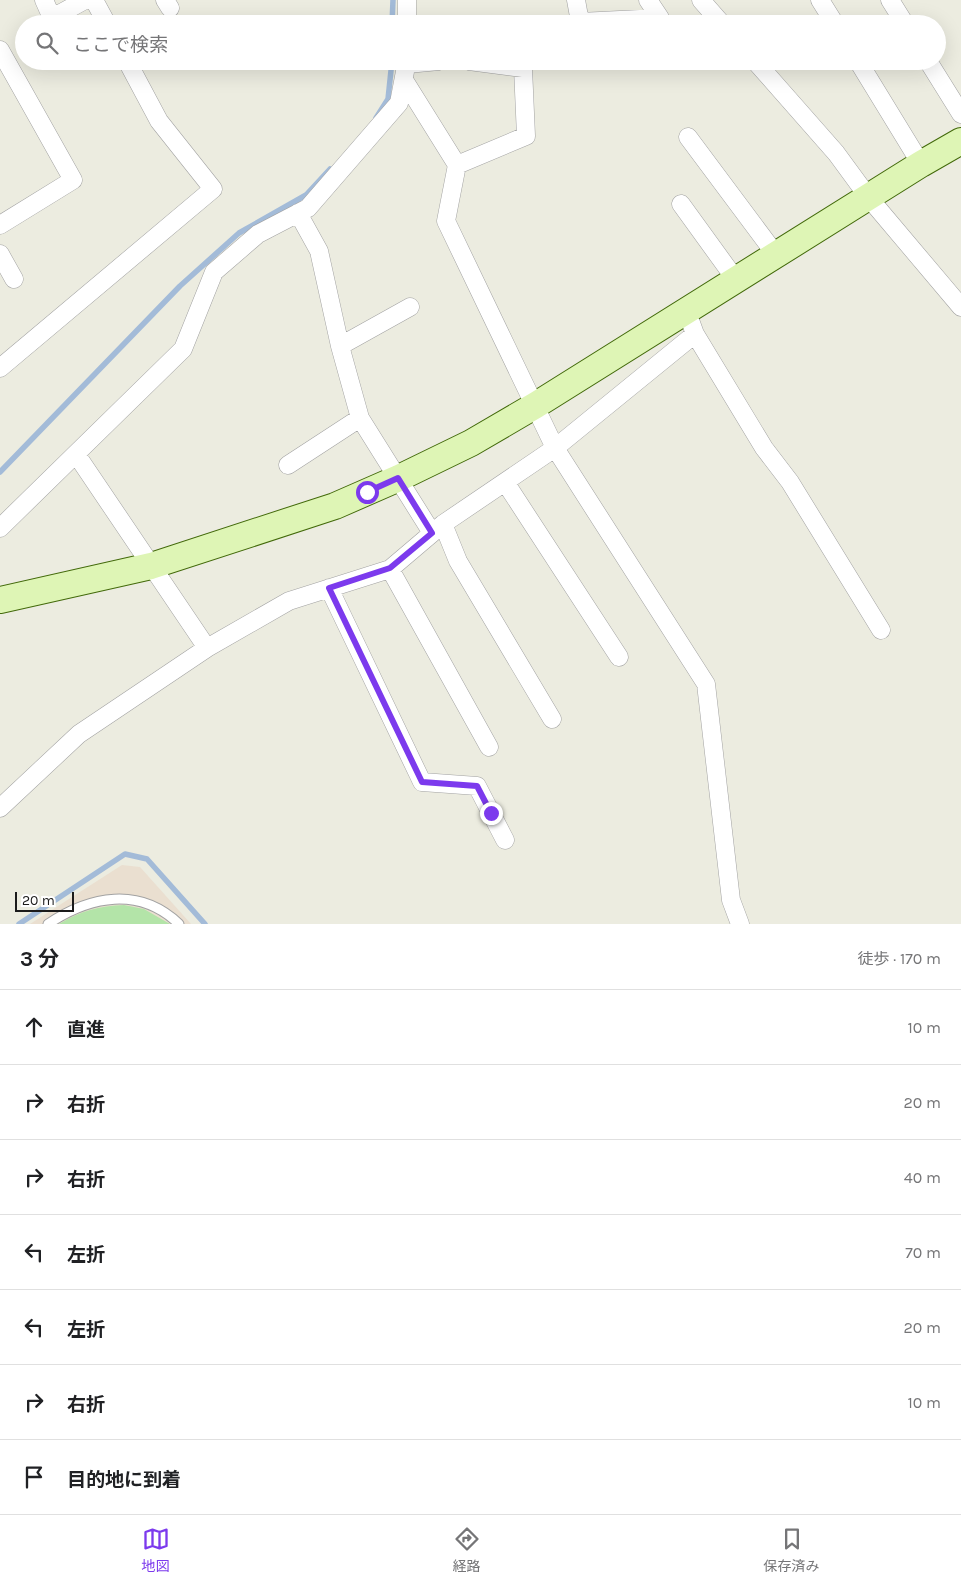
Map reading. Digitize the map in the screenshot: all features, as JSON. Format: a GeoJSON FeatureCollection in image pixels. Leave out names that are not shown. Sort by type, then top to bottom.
{"type":"FeatureCollection","features":[{"type":"Feature","properties":{"kind":"street"},"geometry":{"type":"LineString","coordinates":[[44,0],[51,15]]}},
{"type":"Feature","properties":{"kind":"street"},"geometry":{"type":"LineString","coordinates":[[58,15],[85,0]]}},
{"type":"Feature","properties":{"kind":"street"},"geometry":{"type":"LineString","coordinates":[[94,0],[102,15]]}},
{"type":"Feature","properties":{"kind":"street"},"geometry":{"type":"LineString","coordinates":[[407,15],[408,0]]}},
{"type":"Feature","properties":{"kind":"street"},"geometry":{"type":"LineString","coordinates":[[576,0],[579,15]]}},
{"type":"Feature","properties":{"kind":"street"},"geometry":{"type":"LineString","coordinates":[[648,0],[658,15]]}},
{"type":"Feature","properties":{"kind":"street"},"geometry":{"type":"LineString","coordinates":[[701,0],[714,15]]}},
{"type":"Feature","properties":{"kind":"street"},"geometry":{"type":"LineString","coordinates":[[820,0],[829,15]]}},
{"type":"Feature","properties":{"kind":"street"},"geometry":{"type":"LineString","coordinates":[[890,0],[899,15]]}},
{"type":"Feature","properties":{"kind":"street"},"geometry":{"type":"LineString","coordinates":[[0,225],[73,180],[1,54]]}},
{"type":"Feature","properties":{"kind":"street"},"geometry":{"type":"LineString","coordinates":[[0,368],[213,189],[159,121],[132,70]]}},
{"type":"Feature","properties":{"kind":"street"},"geometry":{"type":"LineString","coordinates":[[0,528],[182,349],[214,272],[258,234],[308,208],[399,103],[406,70]]}},
{"type":"Feature","properties":{"kind":"street"},"geometry":{"type":"LineString","coordinates":[[407,70],[457,165],[446,221],[555,448],[706,684],[731,900],[740,924]]}},
{"type":"Feature","properties":{"kind":"street"},"geometry":{"type":"LineString","coordinates":[[457,165],[526,136],[523,70]]}},
{"type":"Feature","properties":{"kind":"street"},"geometry":{"type":"LineString","coordinates":[[763,70],[836,153],[869,198],[961,307]]}},
{"type":"Feature","properties":{"kind":"street"},"geometry":{"type":"LineString","coordinates":[[864,70],[921,164]]}},
{"type":"Feature","properties":{"kind":"street"},"geometry":{"type":"LineString","coordinates":[[934,70],[961,114]]}},
{"type":"Feature","properties":{"kind":"street"},"geometry":{"type":"LineString","coordinates":[[688,137],[776,256]]}},
{"type":"Feature","properties":{"kind":"street"},"geometry":{"type":"LineString","coordinates":[[0,808],[79,734],[207,648],[289,602],[390,568],[438,528],[555,448],[736,280],[961,141]]}},
{"type":"Feature","properties":{"kind":"street"},"geometry":{"type":"LineString","coordinates":[[681,204],[736,280]]}},
{"type":"Feature","properties":{"kind":"street"},"geometry":{"type":"LineString","coordinates":[[298,213],[320,251],[340,346],[360,418],[398,478],[438,528],[552,719]]}},
{"type":"Feature","properties":{"kind":"street"},"geometry":{"type":"LineString","coordinates":[[0,254],[14,279]]}},
{"type":"Feature","properties":{"kind":"street"},"geometry":{"type":"LineString","coordinates":[[340,346],[410,308]]}},
{"type":"Feature","properties":{"kind":"street"},"geometry":{"type":"LineString","coordinates":[[0,600],[151,566],[335,506],[471,443],[536,405],[691,322]]}},
{"type":"Feature","properties":{"kind":"street"},"geometry":{"type":"LineString","coordinates":[[691,322],[764,448],[790,482],[881,630]]}},
{"type":"Feature","properties":{"kind":"street"},"geometry":{"type":"LineString","coordinates":[[288,465],[360,418]]}},
{"type":"Feature","properties":{"kind":"street"},"geometry":{"type":"LineString","coordinates":[[76,454],[207,648]]}},
{"type":"Feature","properties":{"kind":"street"},"geometry":{"type":"LineString","coordinates":[[504,482],[619,657]]}},
{"type":"Feature","properties":{"kind":"street"},"geometry":{"type":"LineString","coordinates":[[390,568],[489,747]]}},
{"type":"Feature","properties":{"kind":"street"},"geometry":{"type":"LineString","coordinates":[[329,588],[422,782],[477,786],[504,840]]}},
{"type":"Feature","properties":{"kind":"lane"},"geometry":{"type":"LineString","coordinates":[[48,924],[82,905],[106,899],[132,899],[153,906],[179,924]]}},
{"type":"Feature","properties":{"kind":"shaded area"},"geometry":{"type":"Polygon","coordinates":[[[122,865],[140,867],[191,924],[30,924],[122,865]]]}},
{"type":"Feature","properties":{"kind":"green space"},"geometry":{"type":"Polygon","coordinates":[[[124,905],[144,909],[170,924],[59,924],[90,910],[124,905]]]}},
{"type":"Feature","properties":{"kind":"waterway"},"geometry":{"type":"LineString","coordinates":[[392,15],[393,0]]}},
{"type":"Feature","properties":{"kind":"waterway"},"geometry":{"type":"LineString","coordinates":[[376,118],[388,99],[391,70]]}},
{"type":"Feature","properties":{"kind":"waterway"},"geometry":{"type":"LineString","coordinates":[[0,472],[180,286],[239,233],[306,195],[330,169]]}},
{"type":"Feature","properties":{"kind":"waterway"},"geometry":{"type":"LineString","coordinates":[[19,924],[125,854],[147,859],[205,924]]}},
{"type":"Feature","properties":{"kind":"route"},"geometry":{"type":"LineString","coordinates":[[367,492],[398,478],[432,533],[390,568],[329,588],[422,782],[477,786],[491,813]]}}]}
